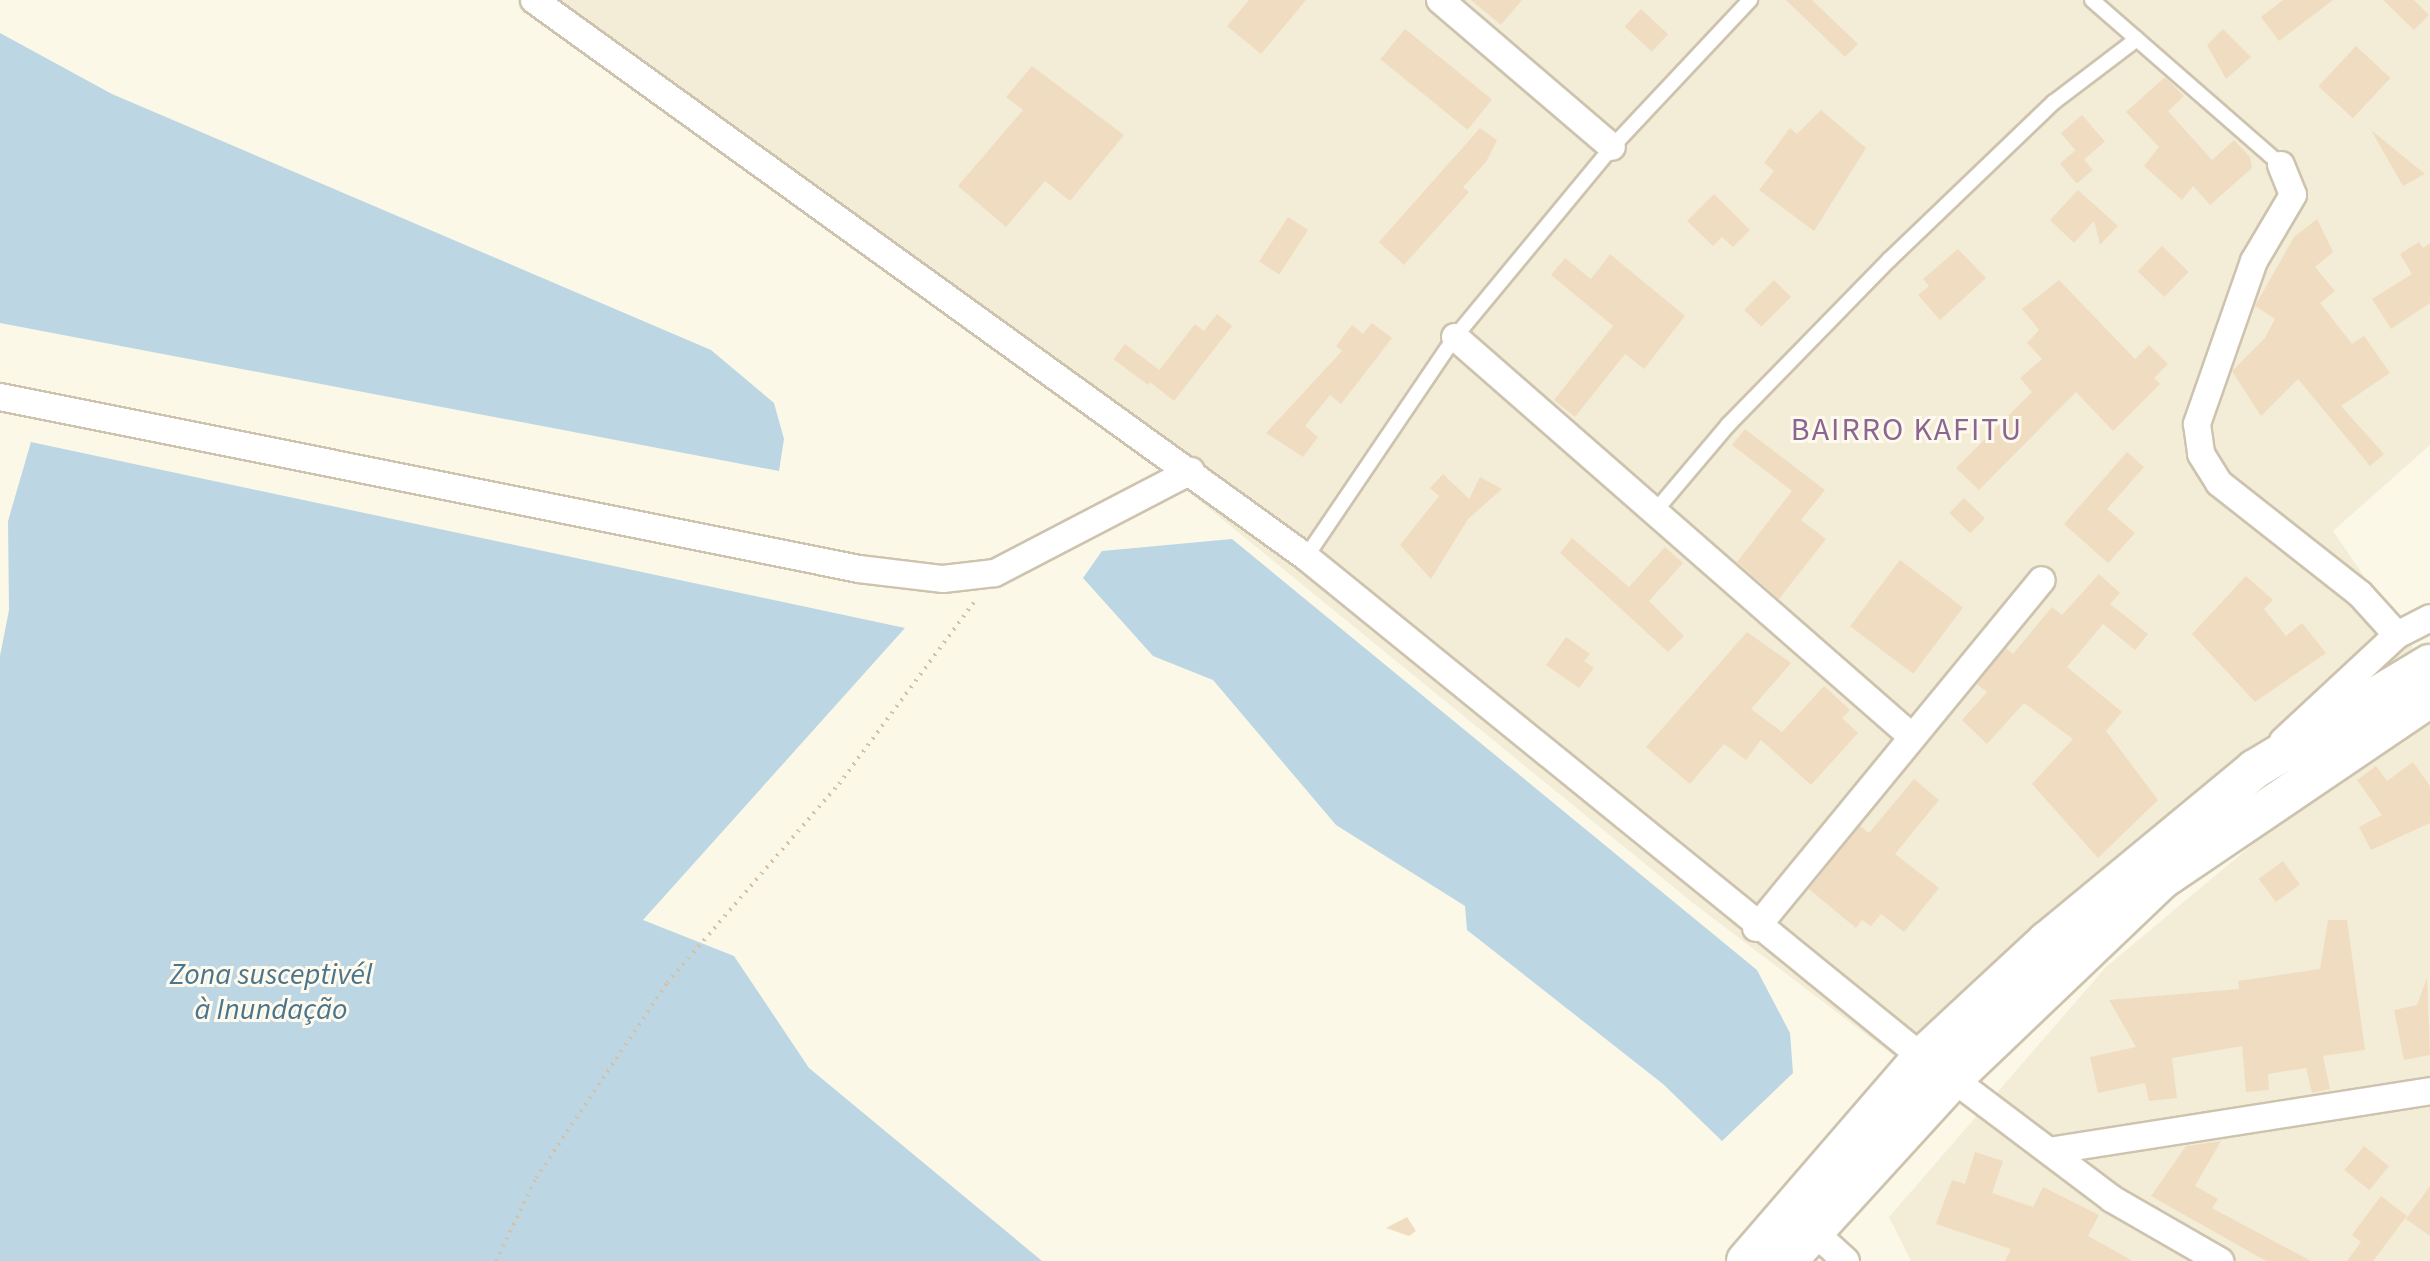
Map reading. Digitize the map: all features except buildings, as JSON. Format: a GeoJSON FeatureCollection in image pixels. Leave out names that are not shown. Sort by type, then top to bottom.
{"type":"FeatureCollection","features":[{"type":"Feature","properties":{"kind":"main road"},"geometry":{"type":"LineString","coordinates":[[1746,1261],[1922,1057],[2047,941],[2255,769],[2430,664]]}},
{"type":"Feature","properties":{"kind":"main road"},"geometry":{"type":"LineString","coordinates":[[1787,1261],[1953,1079],[2161,880],[2430,698]]}},
{"type":"Feature","properties":{"kind":"main road"},"geometry":{"type":"LineString","coordinates":[[1922,1057],[1953,1079]]}},
{"type":"Feature","properties":{"kind":"street"},"geometry":{"type":"LineString","coordinates":[[534,0],[1191,471],[1306,557],[1756,928],[1922,1057]]}},
{"type":"Feature","properties":{"kind":"street"},"geometry":{"type":"LineString","coordinates":[[1440,0],[1612,147]]}},
{"type":"Feature","properties":{"kind":"street"},"geometry":{"type":"LineString","coordinates":[[2281,165],[2293,195],[2254,261],[2197,424],[2201,454],[2219,483],[2360,594],[2397,635]]}},
{"type":"Feature","properties":{"kind":"street"},"geometry":{"type":"LineString","coordinates":[[1455,337],[1652,515],[1911,736]]}},
{"type":"Feature","properties":{"kind":"street"},"geometry":{"type":"LineString","coordinates":[[0,397],[859,569],[943,579],[995,573],[1191,471]]}},
{"type":"Feature","properties":{"kind":"street"},"geometry":{"type":"LineString","coordinates":[[1756,928],[2042,580]]}},
{"type":"Feature","properties":{"kind":"street"},"geometry":{"type":"LineString","coordinates":[[2255,769],[2397,635],[2430,618]]}},
{"type":"Feature","properties":{"kind":"street"},"geometry":{"type":"LineString","coordinates":[[1953,1079],[2055,1150],[2112,1199],[2220,1261]]}},
{"type":"Feature","properties":{"kind":"street"},"geometry":{"type":"LineString","coordinates":[[2055,1150],[2430,1091]]}},
{"type":"Feature","properties":{"kind":"street"},"geometry":{"type":"LineString","coordinates":[[1814,1232],[1846,1261]]}},
{"type":"Feature","properties":{"kind":"lane"},"geometry":{"type":"LineString","coordinates":[[1306,557],[1455,337],[1612,147],[1750,0]]}},
{"type":"Feature","properties":{"kind":"lane"},"geometry":{"type":"LineString","coordinates":[[2092,0],[2281,165]]}},
{"type":"Feature","properties":{"kind":"lane"},"geometry":{"type":"LineString","coordinates":[[1652,515],[1728,425],[1889,260],[2054,102],[2137,39]]}},
{"type":"Feature","properties":{"kind":"path"},"geometry":{"type":"LineString","coordinates":[[496,1261],[536,1178],[667,983],[839,784],[995,573]]}},
{"type":"Feature","properties":{"kind":"shaded area"},"geometry":{"type":"Polygon","coordinates":[[[542,0],[2430,0],[2430,445],[2333,531],[2416,652],[1901,1061],[1693,903],[1103,422],[542,0]]]}},
{"type":"Feature","properties":{"kind":"shaded area"},"geometry":{"type":"Polygon","coordinates":[[[2430,719],[2430,1261],[1911,1261],[1889,1217],[2106,967],[2326,783],[2430,719]]]}},
{"type":"Feature","properties":{"kind":"water"},"geometry":{"type":"Polygon","coordinates":[[[0,33],[112,94],[711,350],[774,403],[784,439],[779,471],[0,323],[0,33]]]}},
{"type":"Feature","properties":{"kind":"water","name":"Zona susceptivél à Inundação"},"geometry":{"type":"Polygon","coordinates":[[[31,442],[905,628],[643,920],[734,956],[809,1068],[1042,1261],[0,1261],[0,656],[9,610],[8,521],[31,442]]]}},
{"type":"Feature","properties":{"kind":"water"},"geometry":{"type":"Polygon","coordinates":[[[1232,539],[1757,970],[1790,1033],[1793,1073],[1722,1141],[1663,1084],[1467,930],[1465,906],[1336,825],[1213,680],[1153,656],[1083,578],[1102,551],[1232,539]]]}},
{"type":"Feature","properties":{"kind":"district","name":"BAIRRO KAFITU"},"geometry":{"type":"Point","coordinates":[1907,430]}}]}
